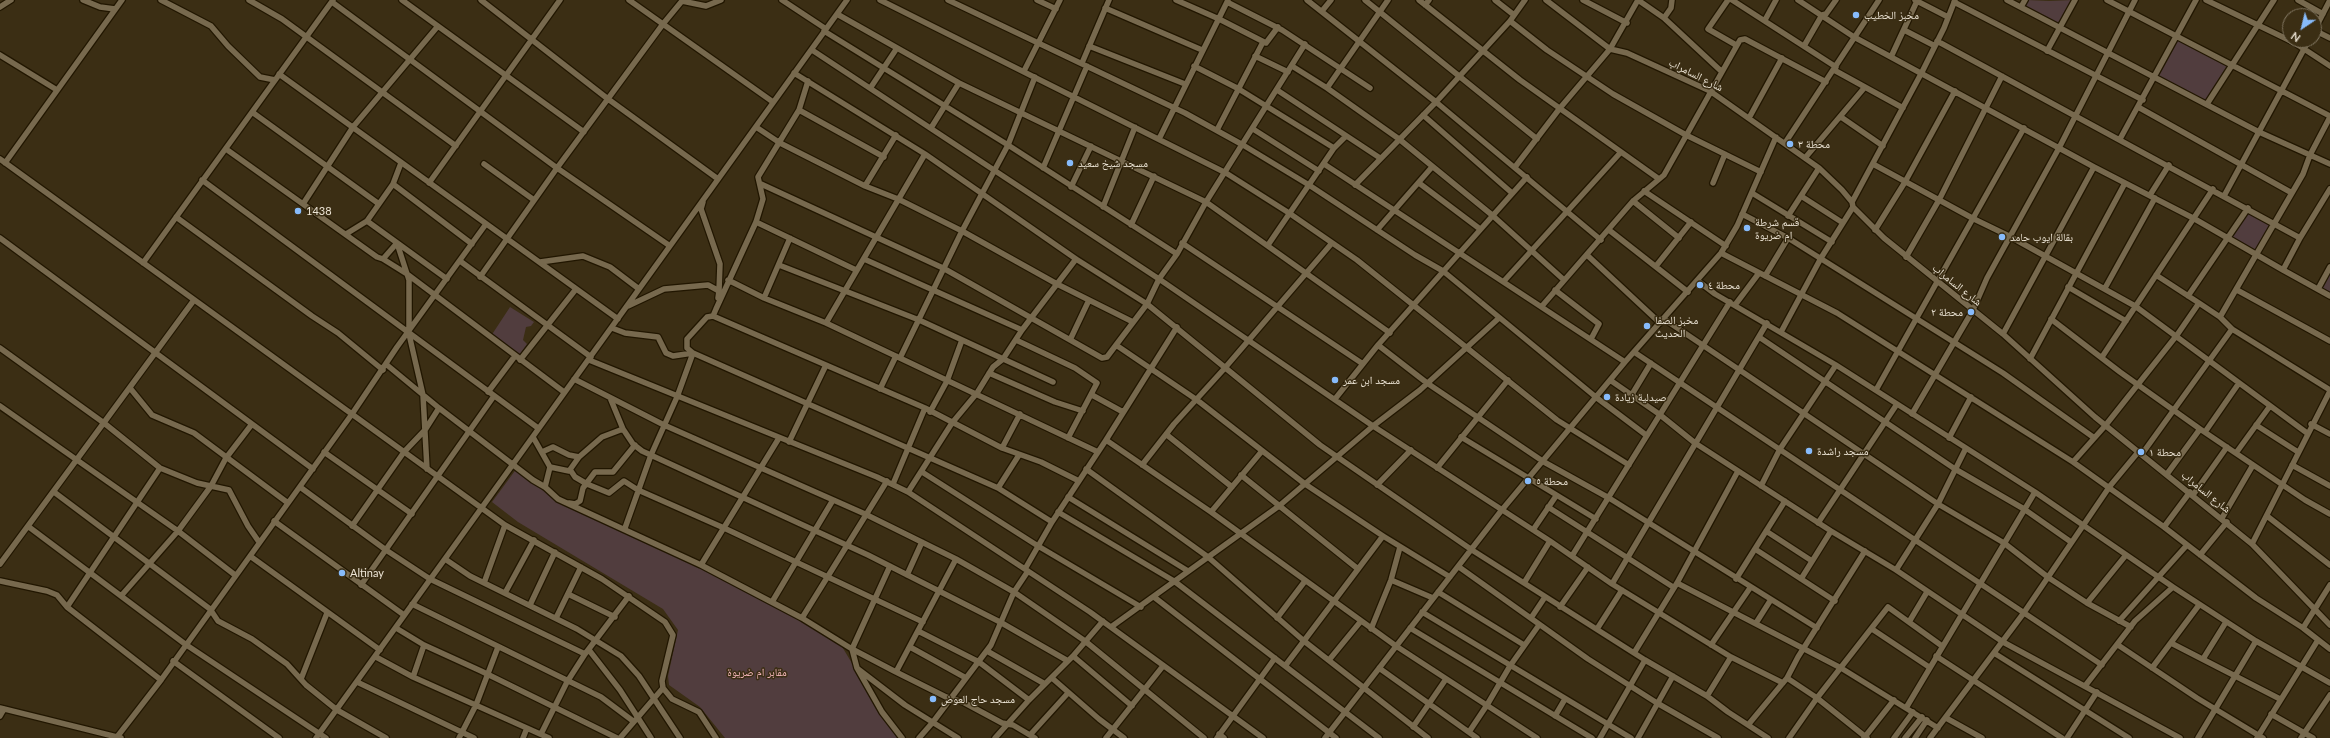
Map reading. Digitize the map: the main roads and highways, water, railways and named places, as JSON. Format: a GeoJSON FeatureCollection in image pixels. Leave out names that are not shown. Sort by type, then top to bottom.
{"type":"FeatureCollection","features":[{"type":"Feature","properties":{"kind":"place","name":"مخبز الخطيب"},"geometry":{"type":"Point","coordinates":[1856,15]}},
{"type":"Feature","properties":{"kind":"place","name":"محطة ٣"},"geometry":{"type":"Point","coordinates":[1790,144]}},
{"type":"Feature","properties":{"kind":"place","name":"مسجد شيخ سعيد"},"geometry":{"type":"Point","coordinates":[1070,163]}},
{"type":"Feature","properties":{"kind":"place","name":"1438"},"geometry":{"type":"Point","coordinates":[298,211]}},
{"type":"Feature","properties":{"kind":"place","name":"قسم شرطة ام ضريوة"},"geometry":{"type":"Point","coordinates":[1747,228]}},
{"type":"Feature","properties":{"kind":"place","name":"بقالة ايوب حامد"},"geometry":{"type":"Point","coordinates":[2002,237]}},
{"type":"Feature","properties":{"kind":"place","name":"محطة ٤"},"geometry":{"type":"Point","coordinates":[1700,285]}},
{"type":"Feature","properties":{"kind":"place","name":"محطة ٢"},"geometry":{"type":"Point","coordinates":[1971,312]}},
{"type":"Feature","properties":{"kind":"place","name":"مخبز الصفا الحديث"},"geometry":{"type":"Point","coordinates":[1647,326]}},
{"type":"Feature","properties":{"kind":"place","name":"مسجد ابن عمر"},"geometry":{"type":"Point","coordinates":[1335,380]}},
{"type":"Feature","properties":{"kind":"place","name":"صيدلية زيادة"},"geometry":{"type":"Point","coordinates":[1607,397]}},
{"type":"Feature","properties":{"kind":"place","name":"مسجد راشدة"},"geometry":{"type":"Point","coordinates":[1809,451]}},
{"type":"Feature","properties":{"kind":"place","name":"محطة ١"},"geometry":{"type":"Point","coordinates":[2141,452]}},
{"type":"Feature","properties":{"kind":"place","name":"محطة ٥"},"geometry":{"type":"Point","coordinates":[1528,481]}},
{"type":"Feature","properties":{"kind":"place","name":"Altinay"},"geometry":{"type":"Point","coordinates":[342,573]}},
{"type":"Feature","properties":{"kind":"place","name":"مسجد حاج العوض"},"geometry":{"type":"Point","coordinates":[933,699]}},
{"type":"Feature","properties":{"kind":"park label","name":"مقابر ام ضريوة"},"geometry":{"type":"Point","coordinates":[757,672]}}]}
